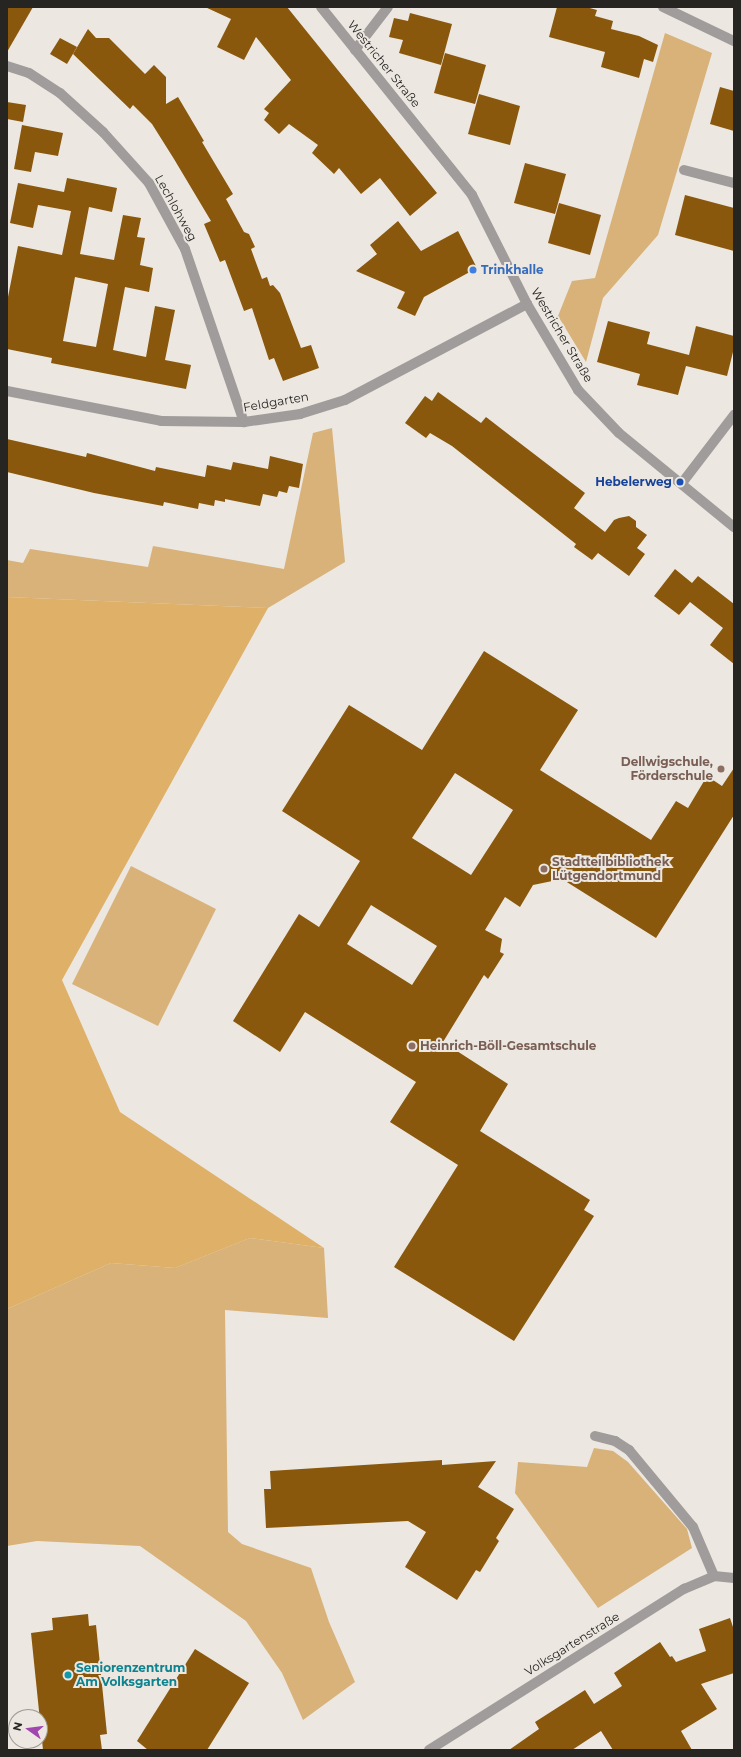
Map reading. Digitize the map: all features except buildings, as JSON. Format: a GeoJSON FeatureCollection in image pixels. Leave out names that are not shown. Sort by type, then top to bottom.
{"type":"FeatureCollection","features":[{"type":"Feature","properties":{"kind":"street","name":"Westricher Straße"},"geometry":{"type":"LineString","coordinates":[[321,7],[472,194],[527,304],[560,363],[597,412],[619,434],[682,483],[734,527]]}},
{"type":"Feature","properties":{"kind":"street"},"geometry":{"type":"LineString","coordinates":[[355,50],[388,7]]}},
{"type":"Feature","properties":{"kind":"street"},"geometry":{"type":"LineString","coordinates":[[663,7],[734,41]]}},
{"type":"Feature","properties":{"kind":"street","name":"Lechlohweg"},"geometry":{"type":"LineString","coordinates":[[7,66],[29,73],[60,93],[103,132],[149,183],[185,249],[244,422]]}},
{"type":"Feature","properties":{"kind":"street"},"geometry":{"type":"LineString","coordinates":[[684,170],[734,184]]}},
{"type":"Feature","properties":{"kind":"street","name":"Feldgarten"},"geometry":{"type":"LineString","coordinates":[[7,391],[161,421],[244,422],[300,414],[345,400],[527,304]]}},
{"type":"Feature","properties":{"kind":"street"},"geometry":{"type":"LineString","coordinates":[[682,483],[734,415]]}},
{"type":"Feature","properties":{"kind":"street"},"geometry":{"type":"LineString","coordinates":[[595,1436],[615,1441],[629,1450],[693,1527],[714,1576],[734,1578]]}},
{"type":"Feature","properties":{"kind":"street","name":"Volksgartenstraße"},"geometry":{"type":"LineString","coordinates":[[429,1750],[677,1594],[714,1576]]}},
{"type":"Feature","properties":{"kind":"shaded area"},"geometry":{"type":"Polygon","coordinates":[[[665,33],[712,53],[658,235],[603,298],[586,362],[558,316],[572,281],[595,278],[665,33]]]}},
{"type":"Feature","properties":{"kind":"shaded area"},"geometry":{"type":"Polygon","coordinates":[[[332,428],[345,562],[268,608],[7,597],[7,560],[23,563],[30,549],[148,567],[153,546],[284,569],[313,433],[332,428]]]}},
{"type":"Feature","properties":{"kind":"shaded area"},"geometry":{"type":"Polygon","coordinates":[[[7,597],[268,608],[62,980],[120,1112],[324,1248],[250,1238],[175,1268],[111,1263],[7,1309],[7,597]]]}},
{"type":"Feature","properties":{"kind":"shaded area"},"geometry":{"type":"Polygon","coordinates":[[[131,866],[216,909],[158,1026],[72,984],[131,866]]]}},
{"type":"Feature","properties":{"kind":"shaded area"},"geometry":{"type":"Polygon","coordinates":[[[250,1238],[324,1248],[328,1318],[225,1310],[228,1532],[242,1544],[311,1568],[329,1622],[355,1682],[303,1720],[282,1673],[246,1621],[140,1546],[37,1541],[7,1546],[7,1309],[111,1263],[175,1268],[250,1238]]]}},
{"type":"Feature","properties":{"kind":"shaded area"},"geometry":{"type":"Polygon","coordinates":[[[594,1448],[613,1451],[628,1462],[687,1529],[692,1548],[598,1608],[515,1493],[518,1462],[587,1467],[594,1448]]]}},
{"type":"Feature","properties":{"kind":"place","name":"Trinkhalle"},"geometry":{"type":"Point","coordinates":[473,270]}},
{"type":"Feature","properties":{"kind":"place","name":"Hebelerweg"},"geometry":{"type":"Point","coordinates":[680,482]}},
{"type":"Feature","properties":{"kind":"place","name":"Dellwigschule, Förderschule"},"geometry":{"type":"Point","coordinates":[721,769]}},
{"type":"Feature","properties":{"kind":"place","name":"Stadtteilbibliothek Lütgendortmund"},"geometry":{"type":"Point","coordinates":[544,869]}},
{"type":"Feature","properties":{"kind":"place","name":"Heinrich-Böll-Gesamtschule"},"geometry":{"type":"Point","coordinates":[412,1046]}},
{"type":"Feature","properties":{"kind":"place","name":"Seniorenzentrum Am Volksgarten"},"geometry":{"type":"Point","coordinates":[68,1675]}}]}
